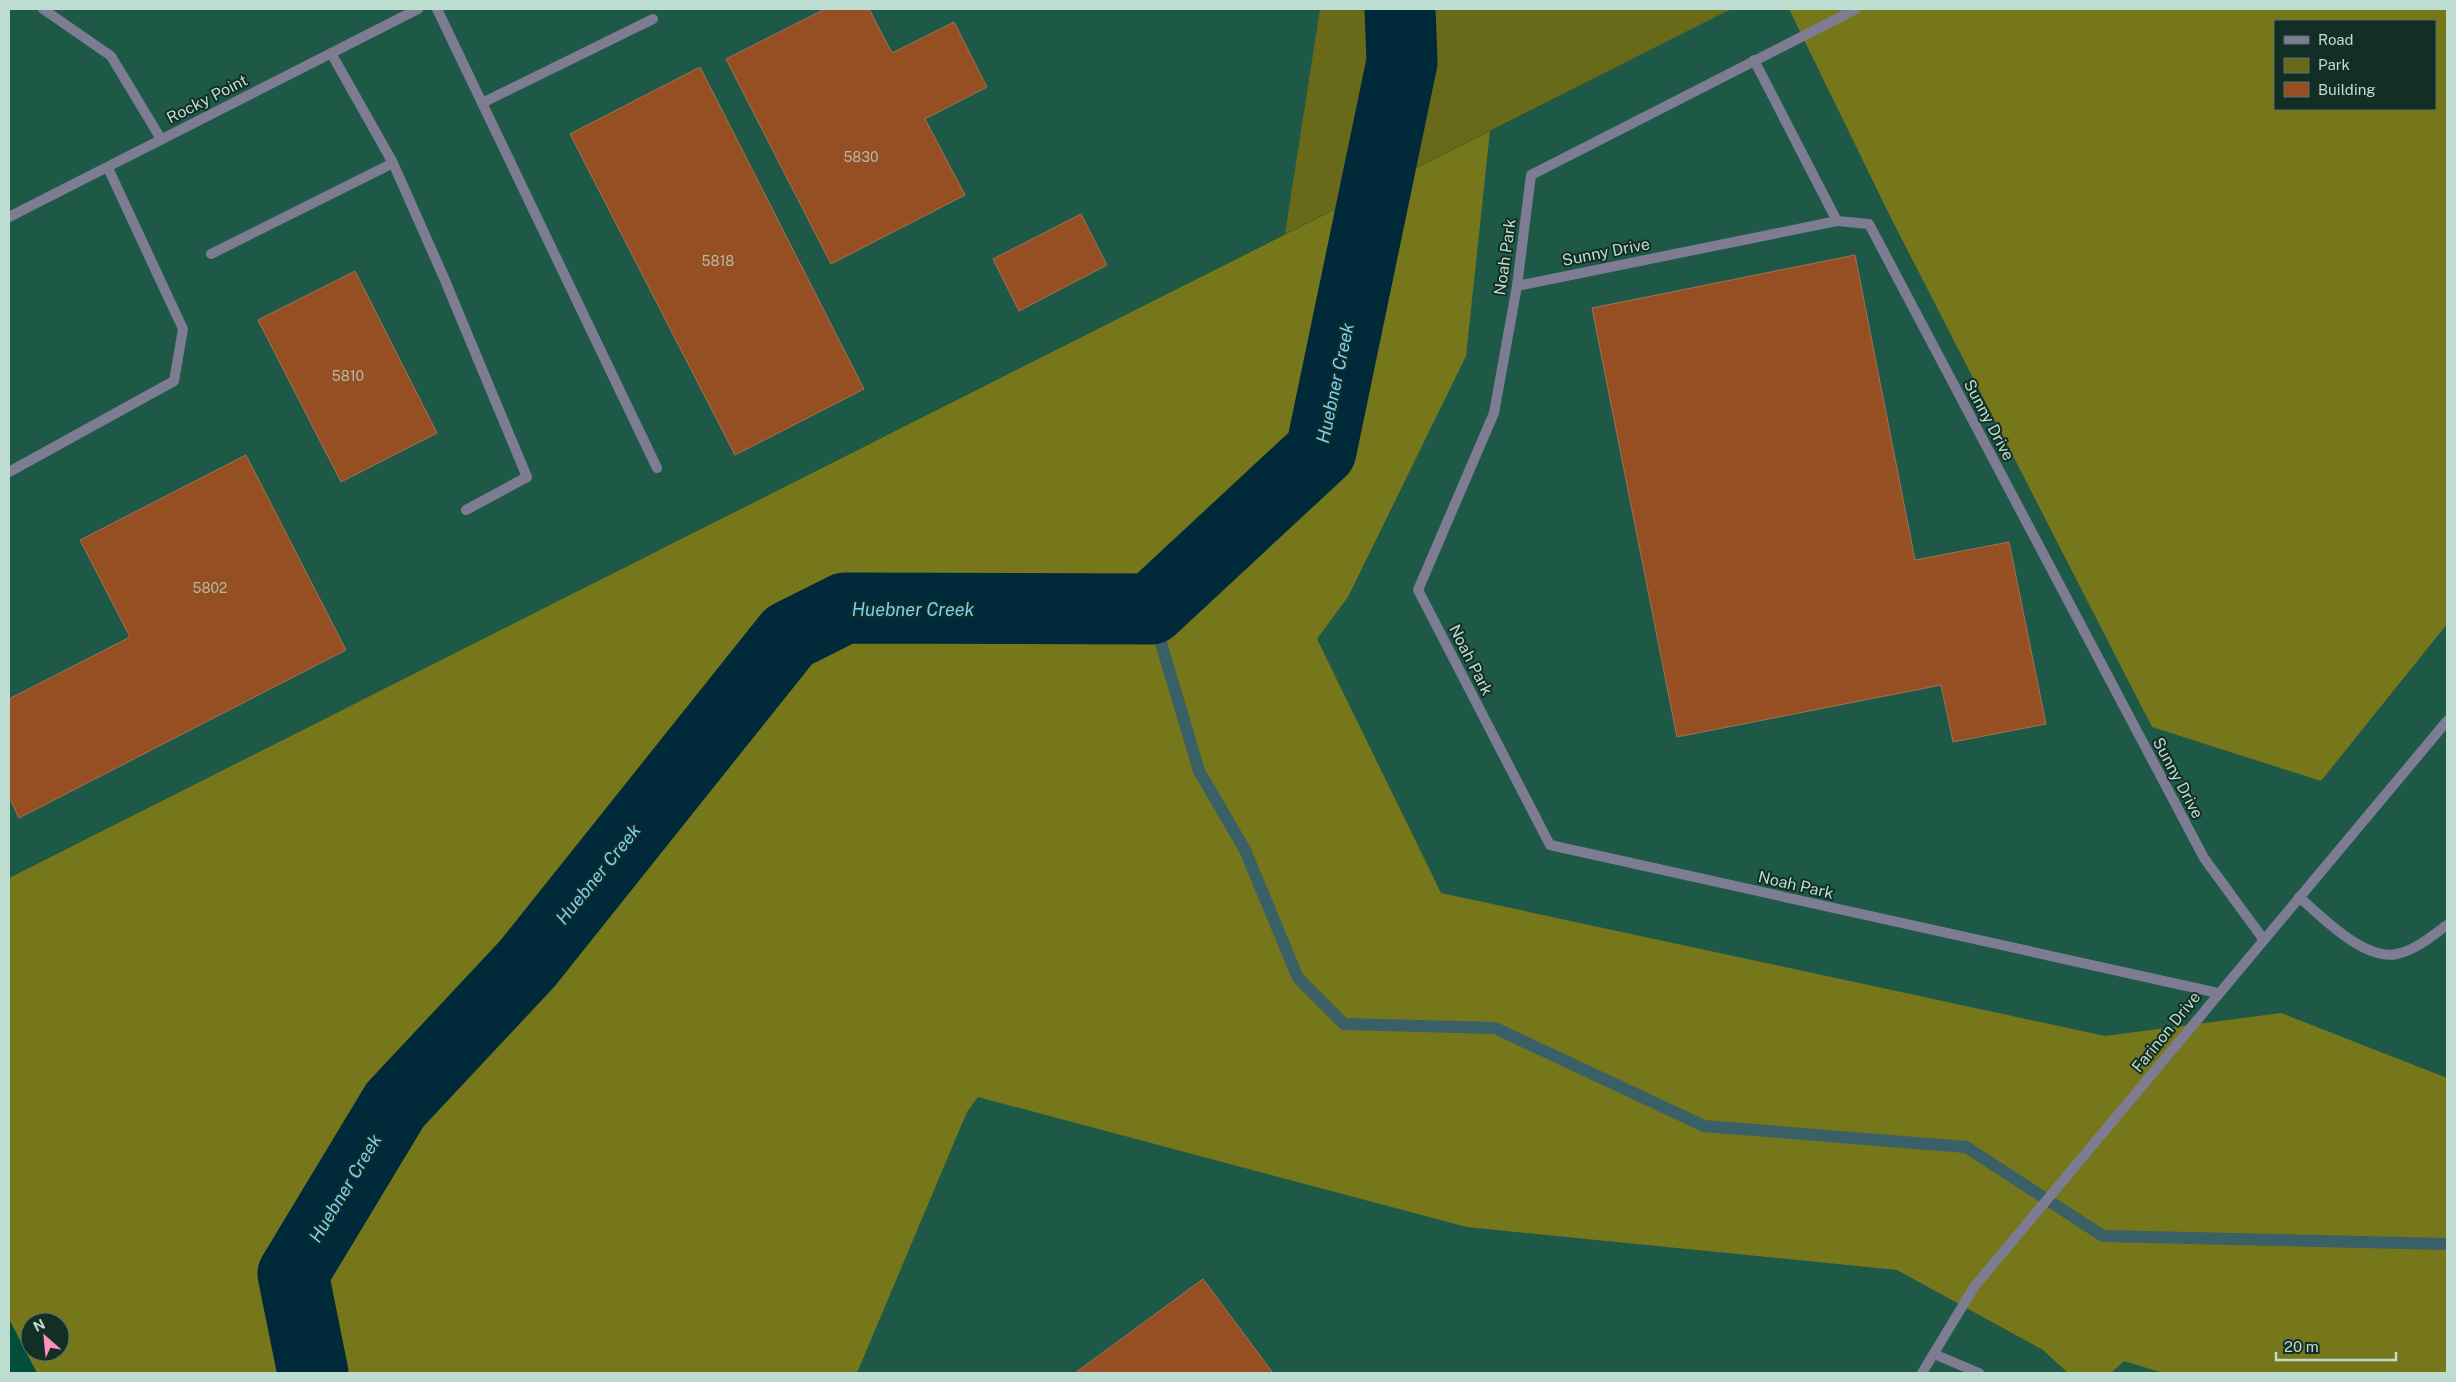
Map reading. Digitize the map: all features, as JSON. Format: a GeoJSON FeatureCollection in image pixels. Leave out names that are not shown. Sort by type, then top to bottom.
{"type":"FeatureCollection","features":[{"type":"Feature","properties":{"kind":"street"},"geometry":{"type":"LineString","coordinates":[[43,9],[112,56],[161,139]]}},
{"type":"Feature","properties":{"kind":"street","name":"Rocky Point"},"geometry":{"type":"LineString","coordinates":[[9,217],[418,9]]}},
{"type":"Feature","properties":{"kind":"street"},"geometry":{"type":"LineString","coordinates":[[437,9],[657,468]]}},
{"type":"Feature","properties":{"kind":"street","name":"Noah Park"},"geometry":{"type":"LineString","coordinates":[[1856,9],[1531,175],[1517,286],[1494,413],[1418,590],[1550,845],[2218,993]]}},
{"type":"Feature","properties":{"kind":"street"},"geometry":{"type":"LineString","coordinates":[[482,103],[654,20]]}},
{"type":"Feature","properties":{"kind":"street"},"geometry":{"type":"LineString","coordinates":[[331,53],[393,163],[444,278],[527,477],[466,510]]}},
{"type":"Feature","properties":{"kind":"street"},"geometry":{"type":"LineString","coordinates":[[1754,60],[1837,221]]}},
{"type":"Feature","properties":{"kind":"street"},"geometry":{"type":"LineString","coordinates":[[211,254],[393,163]]}},
{"type":"Feature","properties":{"kind":"street"},"geometry":{"type":"LineString","coordinates":[[9,472],[174,381],[183,329],[108,168]]}},
{"type":"Feature","properties":{"kind":"street","name":"Sunny Drive"},"geometry":{"type":"LineString","coordinates":[[1517,286],[1837,221],[1869,224],[2204,858],[2264,940]]}},
{"type":"Feature","properties":{"kind":"street","name":"Farinon Drive"},"geometry":{"type":"LineString","coordinates":[[1922,1373],[1974,1287],[2447,721]]}},
{"type":"Feature","properties":{"kind":"street"},"geometry":{"type":"LineString","coordinates":[[2299,897],[2352,943],[2376,952],[2396,954],[2423,943],[2447,925]]}},
{"type":"Feature","properties":{"kind":"street"},"geometry":{"type":"LineString","coordinates":[[1934,1354],[1979,1373]]}},
{"type":"Feature","properties":{"kind":"shaded area"},"geometry":{"type":"Polygon","coordinates":[[[9,9],[2447,9],[2447,1373],[857,1373],[967,1112],[1348,597],[1489,131],[9,878],[9,9]]]}},
{"type":"Feature","properties":{"kind":"shaded area"},"geometry":{"type":"Polygon","coordinates":[[[1789,9],[2447,9],[2447,624],[2321,781],[2152,727],[1890,216],[1789,9]]]}},
{"type":"Feature","properties":{"kind":"shaded area"},"geometry":{"type":"Polygon","coordinates":[[[1490,131],[1466,356],[1348,597],[1317,639],[1441,893],[2105,1036],[2281,1013],[2447,1078],[2447,1373],[2163,1373],[2124,1361],[2111,1373],[2068,1373],[2043,1350],[1897,1270],[1467,1227],[978,1097],[967,1112],[857,1373],[37,1373],[31,1362],[70,1362],[70,1312],[20,1312],[20,1340],[9,1319],[9,878],[1490,131]]]}},
{"type":"Feature","properties":{"kind":"green space"},"geometry":{"type":"Polygon","coordinates":[[[1320,9],[1731,9],[1285,234],[1320,9]]]}},
{"type":"Feature","properties":{"kind":"building"},"geometry":{"type":"Polygon","coordinates":[[[825,9],[869,9],[892,53],[954,22],[987,87],[925,119],[965,195],[831,264],[726,59],[825,9]]]}},
{"type":"Feature","properties":{"kind":"building"},"geometry":{"type":"Polygon","coordinates":[[[700,67],[864,389],[735,455],[570,134],[700,67]]]}},
{"type":"Feature","properties":{"kind":"building"},"geometry":{"type":"Polygon","coordinates":[[[1081,214],[1107,265],[1019,311],[993,259],[1081,214]]]}},
{"type":"Feature","properties":{"kind":"building"},"geometry":{"type":"Polygon","coordinates":[[[1855,255],[1915,560],[2009,542],[2046,724],[1953,742],[1941,685],[1677,737],[1592,308],[1855,255]]]}},
{"type":"Feature","properties":{"kind":"building"},"geometry":{"type":"Polygon","coordinates":[[[355,271],[437,433],[341,482],[258,320],[355,271]]]}},
{"type":"Feature","properties":{"kind":"building"},"geometry":{"type":"Polygon","coordinates":[[[246,455],[346,650],[19,818],[9,797],[9,699],[130,637],[80,540],[246,455]]]}},
{"type":"Feature","properties":{"kind":"building"},"geometry":{"type":"Polygon","coordinates":[[[1203,1279],[1273,1373],[1075,1373],[1203,1279]]]}},
{"type":"Feature","properties":{"kind":"waterway","name":"Huebner Creek"},"geometry":{"type":"LineString","coordinates":[[313,1373],[293,1274],[395,1105],[527,964],[789,636],[845,608],[1151,609],[1321,451],[1402,62],[1400,9]]}},
{"type":"Feature","properties":{"kind":"waterway"},"geometry":{"type":"LineString","coordinates":[[1151,609],[1199,771],[1245,850],[1298,978],[1344,1024],[1495,1028],[1704,1126],[1966,1147],[2103,1236],[2447,1244]]}}]}
